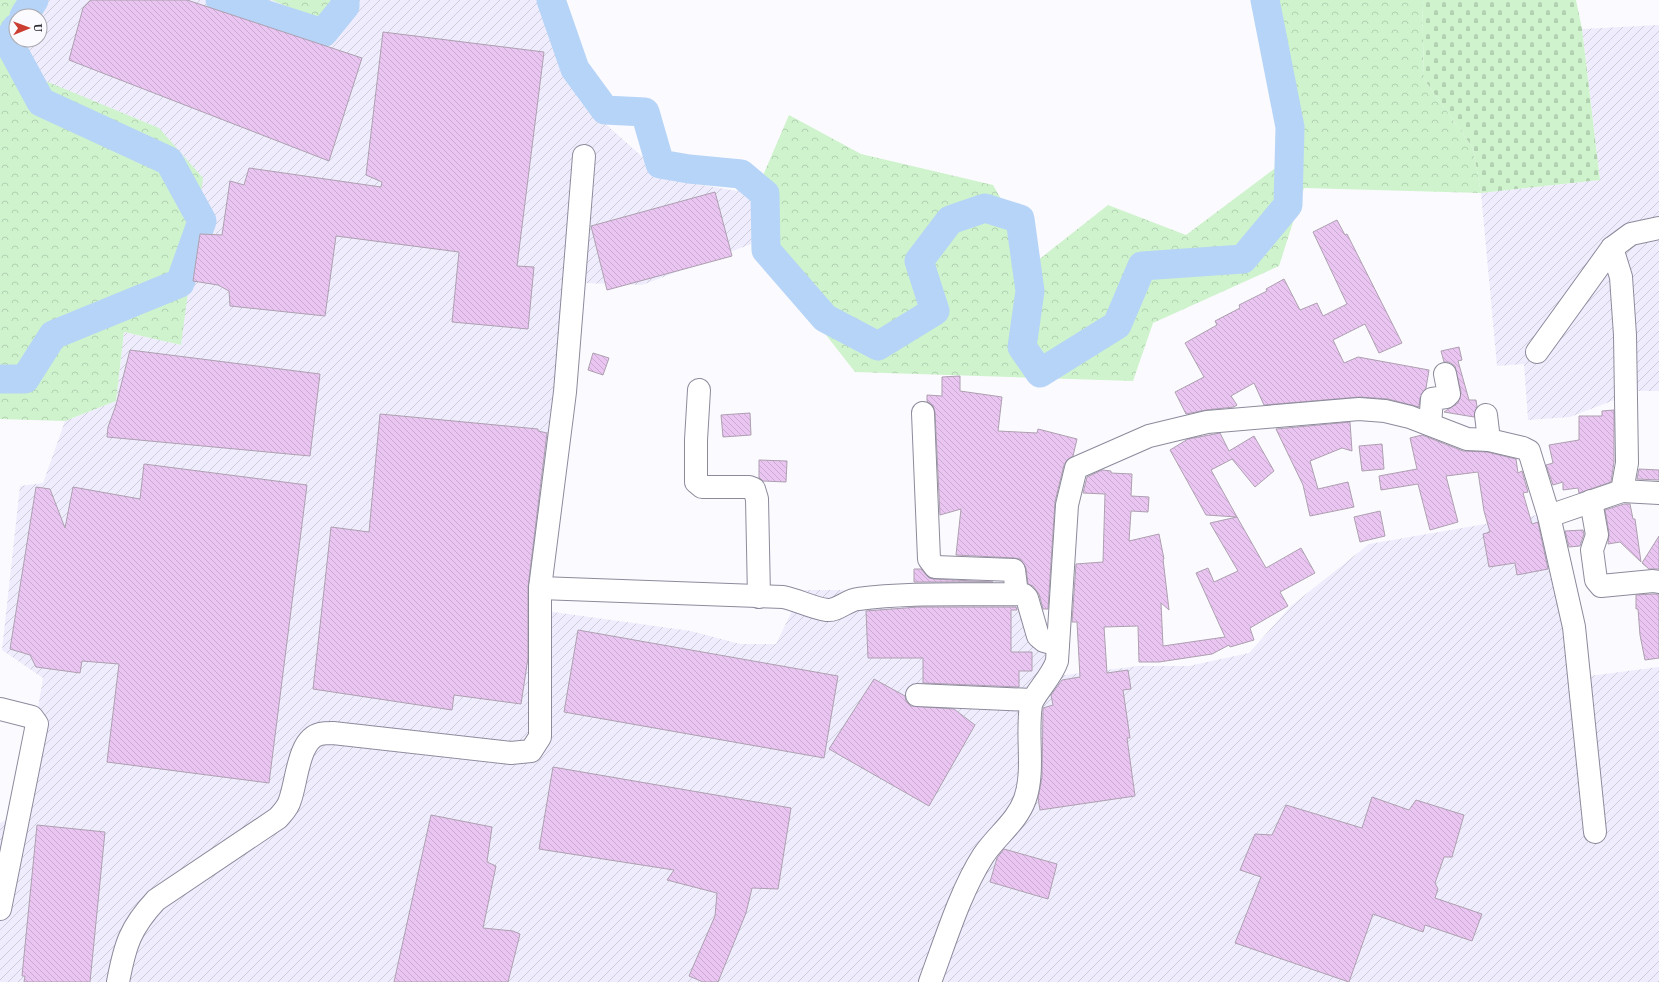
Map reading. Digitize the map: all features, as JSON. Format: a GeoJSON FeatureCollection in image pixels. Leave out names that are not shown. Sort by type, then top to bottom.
{"type":"FeatureCollection","features":[{"type":"Feature","properties":{"kind":"street"},"geometry":{"type":"LineString","coordinates":[[118,982],[124,950],[131,932],[143,914],[156,900],[278,818],[286,810],[291,800],[301,757],[306,745],[318,734],[332,732],[511,753],[531,751],[540,737],[540,588],[565,392],[584,156]]}},
{"type":"Feature","properties":{"kind":"street"},"geometry":{"type":"LineString","coordinates":[[1537,352],[1612,248],[1631,234],[1659,228]]}},
{"type":"Feature","properties":{"kind":"street"},"geometry":{"type":"LineString","coordinates":[[1612,248],[1621,277],[1625,335],[1627,463],[1622,491]]}},
{"type":"Feature","properties":{"kind":"street"},"geometry":{"type":"LineString","coordinates":[[1430,424],[1432,399],[1446,397],[1449,394],[1445,374]]}},
{"type":"Feature","properties":{"kind":"street"},"geometry":{"type":"LineString","coordinates":[[699,390],[696,440],[696,482],[702,487],[749,487],[754,489],[757,500],[759,597]]}},
{"type":"Feature","properties":{"kind":"street"},"geometry":{"type":"LineString","coordinates":[[930,982],[954,916],[981,861],[1013,820],[1024,800],[1028,780],[1032,700],[1054,669],[1058,645],[1067,505],[1075,470],[1078,466],[1149,436],[1207,422],[1359,410],[1385,411],[1430,424],[1447,432],[1466,438],[1489,440],[1522,448],[1528,451],[1549,516],[1574,627],[1595,832]]}},
{"type":"Feature","properties":{"kind":"street"},"geometry":{"type":"LineString","coordinates":[[923,413],[929,559],[932,565],[935,567],[1014,570],[1017,594]]}},
{"type":"Feature","properties":{"kind":"street"},"geometry":{"type":"LineString","coordinates":[[1486,415],[1489,440]]}},
{"type":"Feature","properties":{"kind":"street"},"geometry":{"type":"LineString","coordinates":[[1549,516],[1622,491],[1659,493]]}},
{"type":"Feature","properties":{"kind":"street"},"geometry":{"type":"LineString","coordinates":[[1592,501],[1597,535],[1592,550],[1596,580],[1601,586],[1653,581],[1659,582]]}},
{"type":"Feature","properties":{"kind":"street"},"geometry":{"type":"LineString","coordinates":[[540,588],[783,597],[817,608],[829,610],[856,599],[903,596],[1017,594],[1024,595],[1027,598],[1038,636],[1044,642],[1058,645]]}},
{"type":"Feature","properties":{"kind":"street"},"geometry":{"type":"LineString","coordinates":[[917,696],[1032,700]]}},
{"type":"Feature","properties":{"kind":"street"},"geometry":{"type":"LineString","coordinates":[[0,709],[32,717],[37,724],[0,909]]}},
{"type":"Feature","properties":{"kind":"shaded area"},"geometry":{"type":"Polygon","coordinates":[[[34,0],[272,0],[334,28],[357,0],[544,0],[580,101],[667,179],[755,194],[754,243],[642,285],[583,283],[546,611],[691,631],[740,644],[776,644],[802,590],[1013,590],[1057,676],[1138,666],[1189,666],[1249,653],[1291,606],[1369,544],[1549,513],[1581,677],[1659,667],[1659,982],[0,982],[0,823],[16,815],[27,773],[43,678],[2,650],[20,486],[43,483],[65,421],[116,401],[124,332],[181,345],[158,128],[19,70],[24,48],[48,48],[48,8],[32,8],[34,0]]]}},
{"type":"Feature","properties":{"kind":"shaded area"},"geometry":{"type":"Polygon","coordinates":[[[1659,25],[1659,391],[1638,391],[1570,417],[1528,420],[1524,364],[1497,366],[1481,193],[1600,180],[1582,29],[1659,25]]]}},
{"type":"Feature","properties":{"kind":"green space"},"geometry":{"type":"Polygon","coordinates":[[[0,0],[34,0],[32,8],[8,8],[8,48],[24,48],[19,70],[159,128],[203,178],[181,345],[124,332],[116,401],[65,421],[0,419],[0,0]]]}},
{"type":"Feature","properties":{"kind":"green space"},"geometry":{"type":"Polygon","coordinates":[[[272,0],[357,0],[334,28],[272,0]]]}},
{"type":"Feature","properties":{"kind":"green space"},"geometry":{"type":"Polygon","coordinates":[[[1256,0],[1422,0],[1424,79],[1473,148],[1481,193],[1304,188],[1279,266],[1153,323],[1133,381],[855,372],[754,243],[755,194],[789,115],[861,154],[993,185],[1037,261],[1108,205],[1186,235],[1286,160],[1256,0]]]}},
{"type":"Feature","properties":{"kind":"green space"},"geometry":{"type":"Polygon","coordinates":[[[1422,0],[1576,0],[1582,29],[1600,180],[1481,193],[1473,148],[1424,79],[1422,0]]]}},
{"type":"Feature","properties":{"kind":"building"},"geometry":{"type":"Polygon","coordinates":[[[91,0],[187,0],[362,58],[329,161],[69,60],[83,8],[91,0]]]}},
{"type":"Feature","properties":{"kind":"building"},"geometry":{"type":"Polygon","coordinates":[[[383,32],[544,52],[517,266],[534,267],[528,329],[452,322],[459,252],[336,236],[325,316],[230,306],[229,291],[218,285],[193,281],[200,234],[222,235],[230,181],[244,185],[249,168],[381,187],[382,182],[366,175],[383,32]]]}},
{"type":"Feature","properties":{"kind":"building"},"geometry":{"type":"Polygon","coordinates":[[[715,192],[732,256],[607,290],[591,226],[715,192]]]}},
{"type":"Feature","properties":{"kind":"building"},"geometry":{"type":"Polygon","coordinates":[[[1337,220],[1345,235],[1347,234],[1402,343],[1379,353],[1365,324],[1333,340],[1344,363],[1358,357],[1429,370],[1426,388],[1420,398],[1419,407],[1388,399],[1360,397],[1264,405],[1254,383],[1231,396],[1237,405],[1234,407],[1186,414],[1175,392],[1204,377],[1185,343],[1217,325],[1215,321],[1240,308],[1239,305],[1267,291],[1266,289],[1284,279],[1300,310],[1317,303],[1323,316],[1347,304],[1313,232],[1337,220]]]}},
{"type":"Feature","properties":{"kind":"building"},"geometry":{"type":"Polygon","coordinates":[[[1459,347],[1462,360],[1458,361],[1469,400],[1476,400],[1477,407],[1474,417],[1444,412],[1458,403],[1461,392],[1455,366],[1449,362],[1444,362],[1441,351],[1459,347]]]}},
{"type":"Feature","properties":{"kind":"building"},"geometry":{"type":"Polygon","coordinates":[[[130,350],[320,374],[310,456],[107,437],[108,427],[116,405],[130,350]]]}},
{"type":"Feature","properties":{"kind":"building"},"geometry":{"type":"Polygon","coordinates":[[[593,353],[609,358],[603,375],[588,370],[593,353]]]}},
{"type":"Feature","properties":{"kind":"building"},"geometry":{"type":"Polygon","coordinates":[[[960,376],[960,391],[1002,397],[998,431],[1037,433],[1038,429],[1077,439],[1073,456],[1067,460],[1064,465],[1055,502],[1048,609],[1043,609],[1039,594],[1033,586],[1028,584],[1026,568],[1020,559],[956,555],[961,509],[940,515],[935,412],[933,406],[927,401],[927,395],[942,396],[942,377],[960,376]]]}},
{"type":"Feature","properties":{"kind":"building"},"geometry":{"type":"Polygon","coordinates":[[[1614,410],[1614,462],[1611,482],[1579,493],[1578,488],[1563,490],[1563,482],[1553,485],[1546,465],[1553,463],[1549,445],[1579,440],[1579,416],[1602,416],[1602,411],[1614,410]]]}},
{"type":"Feature","properties":{"kind":"building"},"geometry":{"type":"Polygon","coordinates":[[[750,413],[751,435],[723,437],[721,415],[750,413]]]}},
{"type":"Feature","properties":{"kind":"building"},"geometry":{"type":"Polygon","coordinates":[[[380,414],[538,429],[538,431],[547,433],[528,587],[528,658],[521,704],[454,695],[452,710],[313,689],[331,527],[369,532],[380,414]]]}},
{"type":"Feature","properties":{"kind":"building"},"geometry":{"type":"Polygon","coordinates":[[[1350,422],[1352,451],[1342,448],[1310,461],[1318,489],[1348,482],[1354,507],[1310,516],[1303,485],[1276,429],[1350,422]]]}},
{"type":"Feature","properties":{"kind":"building"},"geometry":{"type":"Polygon","coordinates":[[[1220,433],[1229,451],[1254,436],[1274,471],[1255,487],[1232,459],[1211,470],[1237,517],[1206,515],[1170,450],[1188,439],[1220,433]]]}},
{"type":"Feature","properties":{"kind":"building"},"geometry":{"type":"Polygon","coordinates":[[[1422,435],[1463,451],[1487,452],[1516,459],[1518,473],[1522,471],[1528,492],[1523,493],[1532,524],[1538,522],[1548,569],[1517,575],[1515,563],[1489,567],[1483,534],[1490,532],[1484,511],[1478,472],[1446,476],[1458,522],[1430,530],[1418,484],[1381,490],[1379,476],[1417,469],[1410,438],[1422,435]]]}},
{"type":"Feature","properties":{"kind":"building"},"geometry":{"type":"Polygon","coordinates":[[[1382,444],[1384,469],[1362,471],[1359,446],[1382,444]]]}},
{"type":"Feature","properties":{"kind":"building"},"geometry":{"type":"Polygon","coordinates":[[[759,460],[787,461],[786,482],[763,481],[759,478],[759,460]]]}},
{"type":"Feature","properties":{"kind":"building"},"geometry":{"type":"Polygon","coordinates":[[[144,464],[307,485],[269,783],[107,762],[119,664],[82,661],[80,673],[36,667],[30,655],[10,649],[36,487],[50,489],[65,528],[73,487],[140,499],[144,464]]]}},
{"type":"Feature","properties":{"kind":"building"},"geometry":{"type":"Polygon","coordinates":[[[1639,469],[1659,470],[1659,480],[1637,479],[1639,469]]]}},
{"type":"Feature","properties":{"kind":"building"},"geometry":{"type":"Polygon","coordinates":[[[1102,470],[1111,471],[1111,473],[1132,474],[1131,496],[1149,497],[1148,512],[1131,511],[1129,541],[1159,534],[1164,559],[1169,610],[1161,603],[1163,646],[1225,637],[1196,573],[1208,568],[1214,582],[1238,571],[1210,523],[1237,517],[1266,568],[1301,548],[1315,573],[1280,592],[1288,606],[1250,628],[1254,640],[1230,647],[1229,645],[1212,654],[1159,662],[1139,662],[1138,626],[1104,627],[1107,673],[1128,670],[1131,689],[1123,690],[1130,738],[1127,738],[1135,796],[1040,810],[1038,798],[1042,777],[1043,708],[1053,705],[1051,695],[1062,680],[1080,677],[1077,622],[1072,622],[1076,564],[1103,562],[1105,494],[1083,493],[1087,477],[1102,470]]]}},
{"type":"Feature","properties":{"kind":"building"},"geometry":{"type":"Polygon","coordinates":[[[1624,504],[1630,504],[1633,519],[1635,519],[1641,562],[1620,542],[1608,544],[1609,533],[1605,510],[1624,504]]]}},
{"type":"Feature","properties":{"kind":"building"},"geometry":{"type":"Polygon","coordinates":[[[1380,511],[1385,536],[1360,542],[1354,517],[1380,511]]]}},
{"type":"Feature","properties":{"kind":"building"},"geometry":{"type":"Polygon","coordinates":[[[1583,530],[1584,534],[1580,546],[1569,547],[1565,531],[1583,530]]]}},
{"type":"Feature","properties":{"kind":"building"},"geometry":{"type":"Polygon","coordinates":[[[1659,536],[1659,569],[1649,569],[1642,563],[1659,536]]]}},
{"type":"Feature","properties":{"kind":"building"},"geometry":{"type":"Polygon","coordinates":[[[914,569],[921,569],[929,578],[934,579],[993,582],[914,582],[914,569]]]}},
{"type":"Feature","properties":{"kind":"building"},"geometry":{"type":"Polygon","coordinates":[[[1659,594],[1659,658],[1645,660],[1640,635],[1638,609],[1636,609],[1636,595],[1659,594]]]}},
{"type":"Feature","properties":{"kind":"building"},"geometry":{"type":"Polygon","coordinates":[[[918,607],[1016,607],[1017,610],[1011,610],[1011,652],[1032,652],[1032,671],[1019,671],[1019,687],[923,683],[923,658],[868,658],[866,611],[918,607]]]}},
{"type":"Feature","properties":{"kind":"building"},"geometry":{"type":"Polygon","coordinates":[[[578,630],[838,676],[824,758],[564,712],[578,630]]]}},
{"type":"Feature","properties":{"kind":"building"},"geometry":{"type":"Polygon","coordinates":[[[874,679],[905,696],[906,701],[911,706],[954,709],[975,725],[929,806],[829,749],[874,679]]]}},
{"type":"Feature","properties":{"kind":"building"},"geometry":{"type":"Polygon","coordinates":[[[553,767],[791,808],[778,889],[752,888],[746,913],[718,982],[703,982],[689,976],[715,916],[717,893],[667,880],[674,870],[539,849],[553,767]]]}},
{"type":"Feature","properties":{"kind":"building"},"geometry":{"type":"Polygon","coordinates":[[[1372,797],[1409,810],[1416,800],[1464,815],[1452,857],[1444,857],[1435,883],[1438,889],[1435,898],[1482,914],[1472,941],[1425,925],[1423,932],[1373,914],[1349,982],[1235,943],[1261,877],[1240,870],[1255,834],[1272,835],[1286,805],[1362,828],[1372,797]]]}},
{"type":"Feature","properties":{"kind":"building"},"geometry":{"type":"Polygon","coordinates":[[[431,815],[492,827],[487,862],[496,866],[483,928],[513,931],[520,934],[508,982],[394,982],[431,815]]]}},
{"type":"Feature","properties":{"kind":"building"},"geometry":{"type":"Polygon","coordinates":[[[37,825],[105,832],[90,982],[24,982],[25,976],[22,976],[37,825]]]}},
{"type":"Feature","properties":{"kind":"building"},"geometry":{"type":"Polygon","coordinates":[[[1004,849],[1057,864],[1048,899],[990,882],[997,858],[1004,849]]]}},
{"type":"Feature","properties":{"kind":"waterway"},"geometry":{"type":"LineString","coordinates":[[29,8],[34,0]]}},
{"type":"Feature","properties":{"kind":"waterway"},"geometry":{"type":"LineString","coordinates":[[220,0],[323,33],[345,6],[345,0]]}},
{"type":"Feature","properties":{"kind":"waterway"},"geometry":{"type":"LineString","coordinates":[[551,0],[575,69],[605,110],[645,112],[660,164],[689,169],[741,174],[765,194],[766,250],[825,318],[878,346],[935,311],[919,261],[950,220],[985,208],[1020,219],[1030,291],[1022,347],[1040,373],[1117,325],[1142,266],[1243,259],[1288,205],[1290,127],[1265,0]]}},
{"type":"Feature","properties":{"kind":"waterway"},"geometry":{"type":"LineString","coordinates":[[0,379],[25,379],[53,335],[180,283],[202,221],[169,161],[41,102],[12,48]]}}]}
